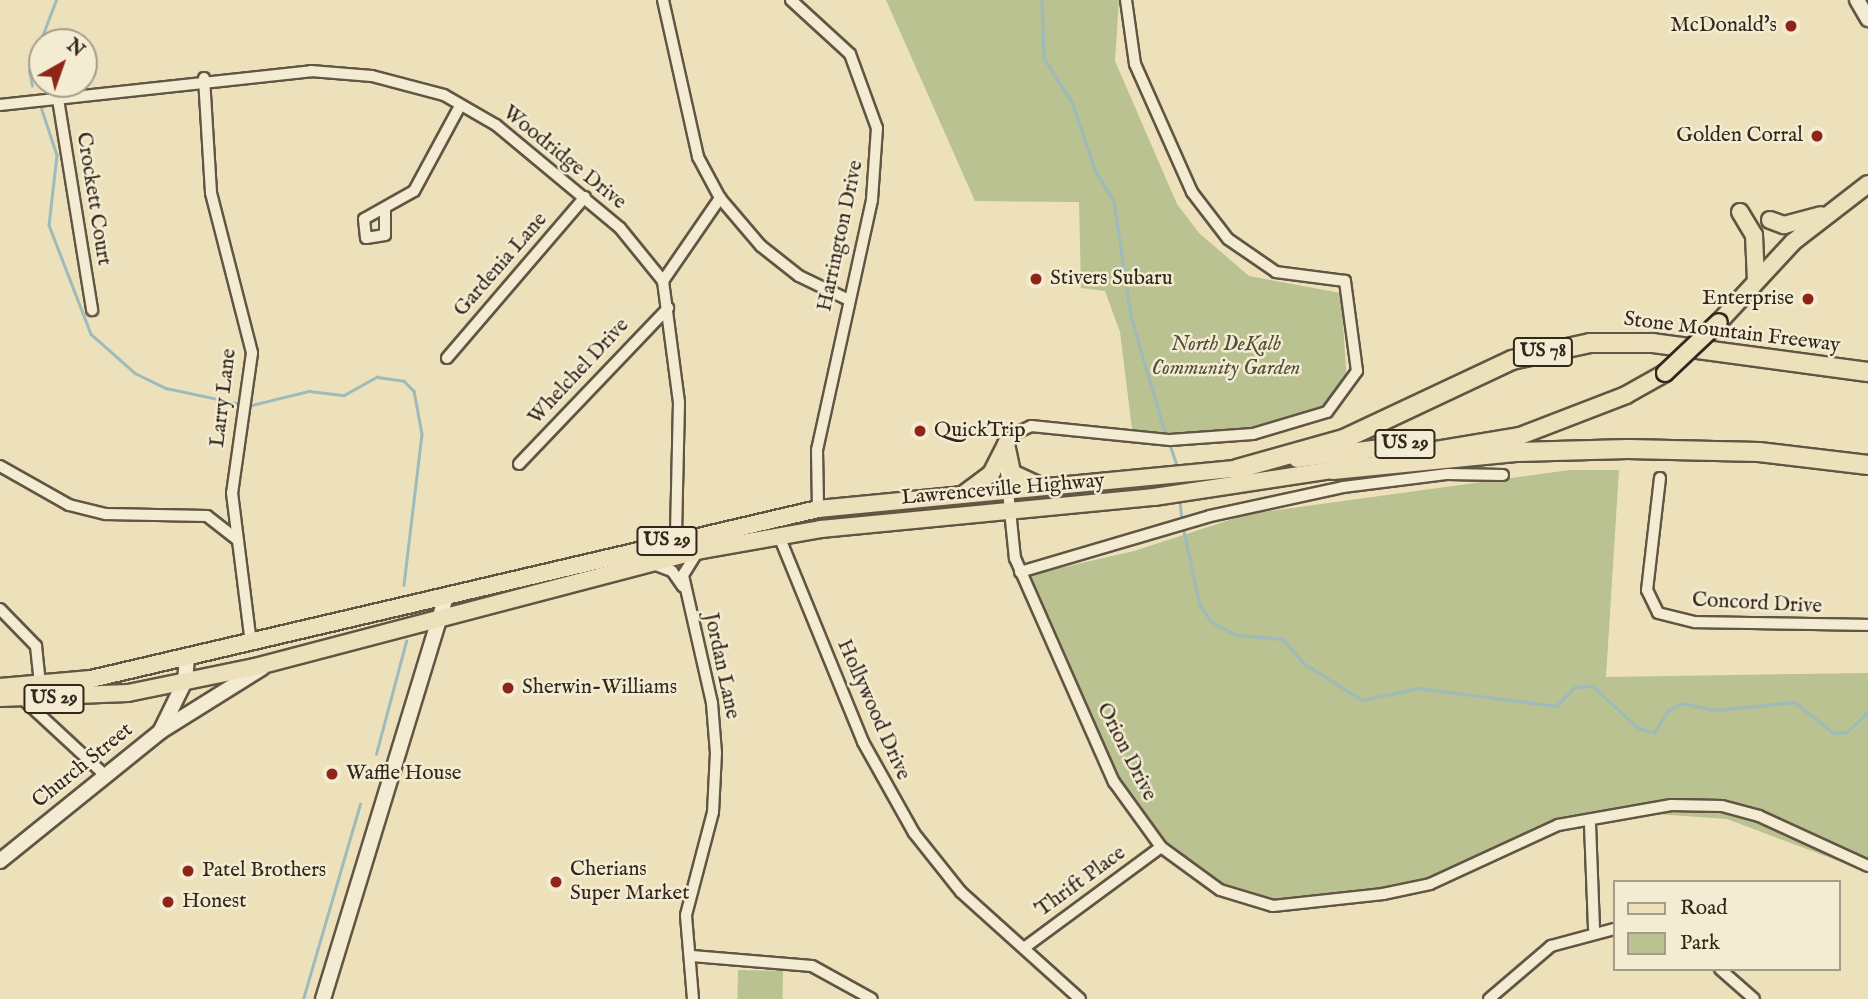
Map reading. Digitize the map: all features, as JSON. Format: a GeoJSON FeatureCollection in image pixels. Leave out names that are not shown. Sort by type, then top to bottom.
{"type":"FeatureCollection","features":[{"type":"Feature","properties":{"kind":"highway","name":"Stone Mountain Freeway"},"geometry":{"type":"LineString","coordinates":[[1237,469],[1345,439],[1512,360],[1590,343],[1653,344],[1868,372]]}},
{"type":"Feature","properties":{"kind":"highway"},"geometry":{"type":"LineString","coordinates":[[1333,470],[1518,452],[1628,449],[1759,452],[1868,465]]}},
{"type":"Feature","properties":{"kind":"main road"},"geometry":{"type":"LineString","coordinates":[[1857,0],[1868,19]]}},
{"type":"Feature","properties":{"kind":"main road","name":"Lawrenceville Highway"},"geometry":{"type":"LineString","coordinates":[[446,597],[676,538],[818,509],[1048,489],[1199,491],[1520,436],[1571,417],[1665,373],[1719,322],[1756,279],[1824,214],[1868,184]]}},
{"type":"Feature","properties":{"kind":"main road"},"geometry":{"type":"LineString","coordinates":[[1740,212],[1754,235],[1756,279]]}},
{"type":"Feature","properties":{"kind":"main road"},"geometry":{"type":"LineString","coordinates":[[1770,220],[1784,225],[1824,214]]}},
{"type":"Feature","properties":{"kind":"main road","name":"Lawrenceville Highway"},"geometry":{"type":"LineString","coordinates":[[441,616],[702,550],[779,536],[1007,512],[1153,489],[1197,473],[1571,417]]}},
{"type":"Feature","properties":{"kind":"main road"},"geometry":{"type":"LineString","coordinates":[[1006,444],[1012,473],[1048,489]]}},
{"type":"Feature","properties":{"kind":"main road"},"geometry":{"type":"LineString","coordinates":[[960,496],[991,474],[1006,444]]}},
{"type":"Feature","properties":{"kind":"main road"},"geometry":{"type":"LineString","coordinates":[[323,999],[446,597]]}},
{"type":"Feature","properties":{"kind":"main road","name":"US 29"},"geometry":{"type":"LineString","coordinates":[[0,687],[40,683],[187,657],[446,597]]}},
{"type":"Feature","properties":{"kind":"main road","name":"US 29"},"geometry":{"type":"LineString","coordinates":[[0,698],[25,702],[185,681],[272,663],[441,616]]}},
{"type":"Feature","properties":{"kind":"main road","name":"Church Street"},"geometry":{"type":"LineString","coordinates":[[161,731],[185,681],[187,657]]}},
{"type":"Feature","properties":{"kind":"main road","name":"Church Street"},"geometry":{"type":"LineString","coordinates":[[0,861],[161,731],[272,663]]}},
{"type":"Feature","properties":{"kind":"street"},"geometry":{"type":"LineString","coordinates":[[663,0],[698,157],[720,198],[770,254],[847,299]]}},
{"type":"Feature","properties":{"kind":"street","name":"Harrington Drive"},"geometry":{"type":"LineString","coordinates":[[791,0],[849,54],[877,128],[872,200],[847,299],[817,450],[818,509]]}},
{"type":"Feature","properties":{"kind":"street"},"geometry":{"type":"LineString","coordinates":[[1006,444],[1031,426],[1137,439],[1196,440],[1307,421],[1341,399],[1358,357],[1346,281],[1276,272],[1211,220],[1152,110],[1125,28],[1126,0]]}},
{"type":"Feature","properties":{"kind":"street","name":"Woodridge Drive"},"geometry":{"type":"LineString","coordinates":[[98,89],[311,71],[372,76],[460,106],[496,125],[621,228],[663,281],[679,402],[676,538]]}},
{"type":"Feature","properties":{"kind":"street","name":"Larry Lane"},"geometry":{"type":"LineString","coordinates":[[204,78],[211,194],[252,353],[233,469],[236,539],[251,643]]}},
{"type":"Feature","properties":{"kind":"street","name":"Woodridge Drive"},"geometry":{"type":"LineString","coordinates":[[0,104],[31,98]]}},
{"type":"Feature","properties":{"kind":"street","name":"Crockett Court"},"geometry":{"type":"LineString","coordinates":[[58,98],[92,310]]}},
{"type":"Feature","properties":{"kind":"street"},"geometry":{"type":"LineString","coordinates":[[385,210],[418,186],[460,106]]}},
{"type":"Feature","properties":{"kind":"street","name":"Gardenia Lane"},"geometry":{"type":"LineString","coordinates":[[447,358],[585,197]]}},
{"type":"Feature","properties":{"kind":"street"},"geometry":{"type":"LineString","coordinates":[[663,281],[720,198]]}},
{"type":"Feature","properties":{"kind":"street","name":"Whelchel Drive"},"geometry":{"type":"LineString","coordinates":[[519,464],[668,307]]}},
{"type":"Feature","properties":{"kind":"street","name":"Orion Drive"},"geometry":{"type":"LineString","coordinates":[[1006,444],[1004,492],[1020,572],[1114,782],[1161,847],[1238,897],[1273,906],[1315,905],[1430,884],[1530,835],[1559,825],[1590,824],[1671,805],[1722,806],[1868,866]]}},
{"type":"Feature","properties":{"kind":"street"},"geometry":{"type":"LineString","coordinates":[[0,466],[69,505],[106,514],[207,516],[236,539]]}},
{"type":"Feature","properties":{"kind":"street"},"geometry":{"type":"LineString","coordinates":[[1020,572],[1210,516],[1343,487],[1448,474],[1503,475]]}},
{"type":"Feature","properties":{"kind":"street","name":"Concord Drive"},"geometry":{"type":"LineString","coordinates":[[1660,478],[1647,590],[1658,613],[1695,622],[1868,625]]}},
{"type":"Feature","properties":{"kind":"street","name":"Hollywood Drive"},"geometry":{"type":"LineString","coordinates":[[779,536],[885,788],[940,868],[1080,999]]}},
{"type":"Feature","properties":{"kind":"street","name":"Jordan Lane"},"geometry":{"type":"LineString","coordinates":[[693,999],[687,907],[713,812],[716,753],[712,703],[686,590],[684,568],[702,550]]}},
{"type":"Feature","properties":{"kind":"street","name":"Jordan Lane"},"geometry":{"type":"LineString","coordinates":[[645,565],[672,570],[686,590]]}},
{"type":"Feature","properties":{"kind":"street"},"geometry":{"type":"LineString","coordinates":[[0,610],[36,646],[40,683]]}},
{"type":"Feature","properties":{"kind":"street"},"geometry":{"type":"LineString","coordinates":[[25,702],[105,775]]}},
{"type":"Feature","properties":{"kind":"street"},"geometry":{"type":"LineString","coordinates":[[1590,824],[1594,929]]}},
{"type":"Feature","properties":{"kind":"street","name":"Thrift Place"},"geometry":{"type":"LineString","coordinates":[[1024,948],[1161,847]]}},
{"type":"Feature","properties":{"kind":"street"},"geometry":{"type":"LineString","coordinates":[[1489,999],[1542,951],[1594,929],[1612,929]]}},
{"type":"Feature","properties":{"kind":"street"},"geometry":{"type":"LineString","coordinates":[[692,956],[812,966],[872,999]]}},
{"type":"Feature","properties":{"kind":"street"},"geometry":{"type":"LineString","coordinates":[[1722,971],[1754,999]]}},
{"type":"Feature","properties":{"kind":"green space","name":"North DeKalb Community Garden"},"geometry":{"type":"Polygon","coordinates":[[[886,0],[1119,0],[1115,61],[1177,204],[1199,233],[1249,276],[1341,293],[1347,385],[1329,407],[1282,425],[1235,433],[1133,437],[1120,332],[1105,291],[1081,288],[1079,202],[975,201],[886,0]]]}},
{"type":"Feature","properties":{"kind":"green space"},"geometry":{"type":"Polygon","coordinates":[[[1570,470],[1619,470],[1606,677],[1868,673],[1868,872],[1727,819],[1656,814],[1553,823],[1442,881],[1319,907],[1221,893],[1161,843],[1106,770],[1025,576],[1134,551],[1248,514],[1570,470]]]}},
{"type":"Feature","properties":{"kind":"green space"},"geometry":{"type":"Polygon","coordinates":[[[738,970],[783,971],[783,999],[737,999],[738,970]]]}},
{"type":"Feature","properties":{"kind":"waterway"},"geometry":{"type":"LineString","coordinates":[[45,28],[56,0]]}},
{"type":"Feature","properties":{"kind":"waterway"},"geometry":{"type":"LineString","coordinates":[[1042,0],[1044,58],[1072,102],[1096,172],[1114,201],[1131,316],[1166,436]]}},
{"type":"Feature","properties":{"kind":"waterway"},"geometry":{"type":"LineString","coordinates":[[40,104],[57,155],[49,225],[91,334],[135,373],[166,388],[241,404]]}},
{"type":"Feature","properties":{"kind":"waterway"},"geometry":{"type":"LineString","coordinates":[[252,405],[309,391],[344,395],[377,377],[404,381],[414,391],[422,434],[404,585]]}},
{"type":"Feature","properties":{"kind":"waterway"},"geometry":{"type":"LineString","coordinates":[[1169,442],[1178,468]]}},
{"type":"Feature","properties":{"kind":"waterway"},"geometry":{"type":"LineString","coordinates":[[1180,499],[1182,521]]}},
{"type":"Feature","properties":{"kind":"waterway"},"geometry":{"type":"LineString","coordinates":[[1183,527],[1200,605],[1212,622],[1236,635],[1283,639],[1305,664],[1362,700],[1418,688],[1556,706],[1575,687],[1593,686],[1638,728],[1654,733],[1667,711],[1682,703],[1716,710],[1794,702],[1834,733],[1847,732],[1868,712]]}},
{"type":"Feature","properties":{"kind":"waterway"},"geometry":{"type":"LineString","coordinates":[[376,754],[406,641]]}},
{"type":"Feature","properties":{"kind":"waterway"},"geometry":{"type":"LineString","coordinates":[[303,999],[360,804]]}},
{"type":"Feature","properties":{"kind":"place","name":"McDonald's"},"geometry":{"type":"Point","coordinates":[1791,26]}},
{"type":"Feature","properties":{"kind":"place","name":"Golden Corral"},"geometry":{"type":"Point","coordinates":[1817,136]}},
{"type":"Feature","properties":{"kind":"place","name":"Stivers Subaru"},"geometry":{"type":"Point","coordinates":[1036,279]}},
{"type":"Feature","properties":{"kind":"place","name":"Enterprise"},"geometry":{"type":"Point","coordinates":[1808,299]}},
{"type":"Feature","properties":{"kind":"place","name":"QuickTrip"},"geometry":{"type":"Point","coordinates":[920,431]}},
{"type":"Feature","properties":{"kind":"place","name":"Sherwin-Williams"},"geometry":{"type":"Point","coordinates":[508,688]}},
{"type":"Feature","properties":{"kind":"place","name":"Waffle House"},"geometry":{"type":"Point","coordinates":[332,774]}},
{"type":"Feature","properties":{"kind":"place","name":"Patel Brothers"},"geometry":{"type":"Point","coordinates":[188,871]}},
{"type":"Feature","properties":{"kind":"place","name":"Cherians Super Market"},"geometry":{"type":"Point","coordinates":[556,882]}},
{"type":"Feature","properties":{"kind":"place","name":"Honest"},"geometry":{"type":"Point","coordinates":[168,902]}}]}
